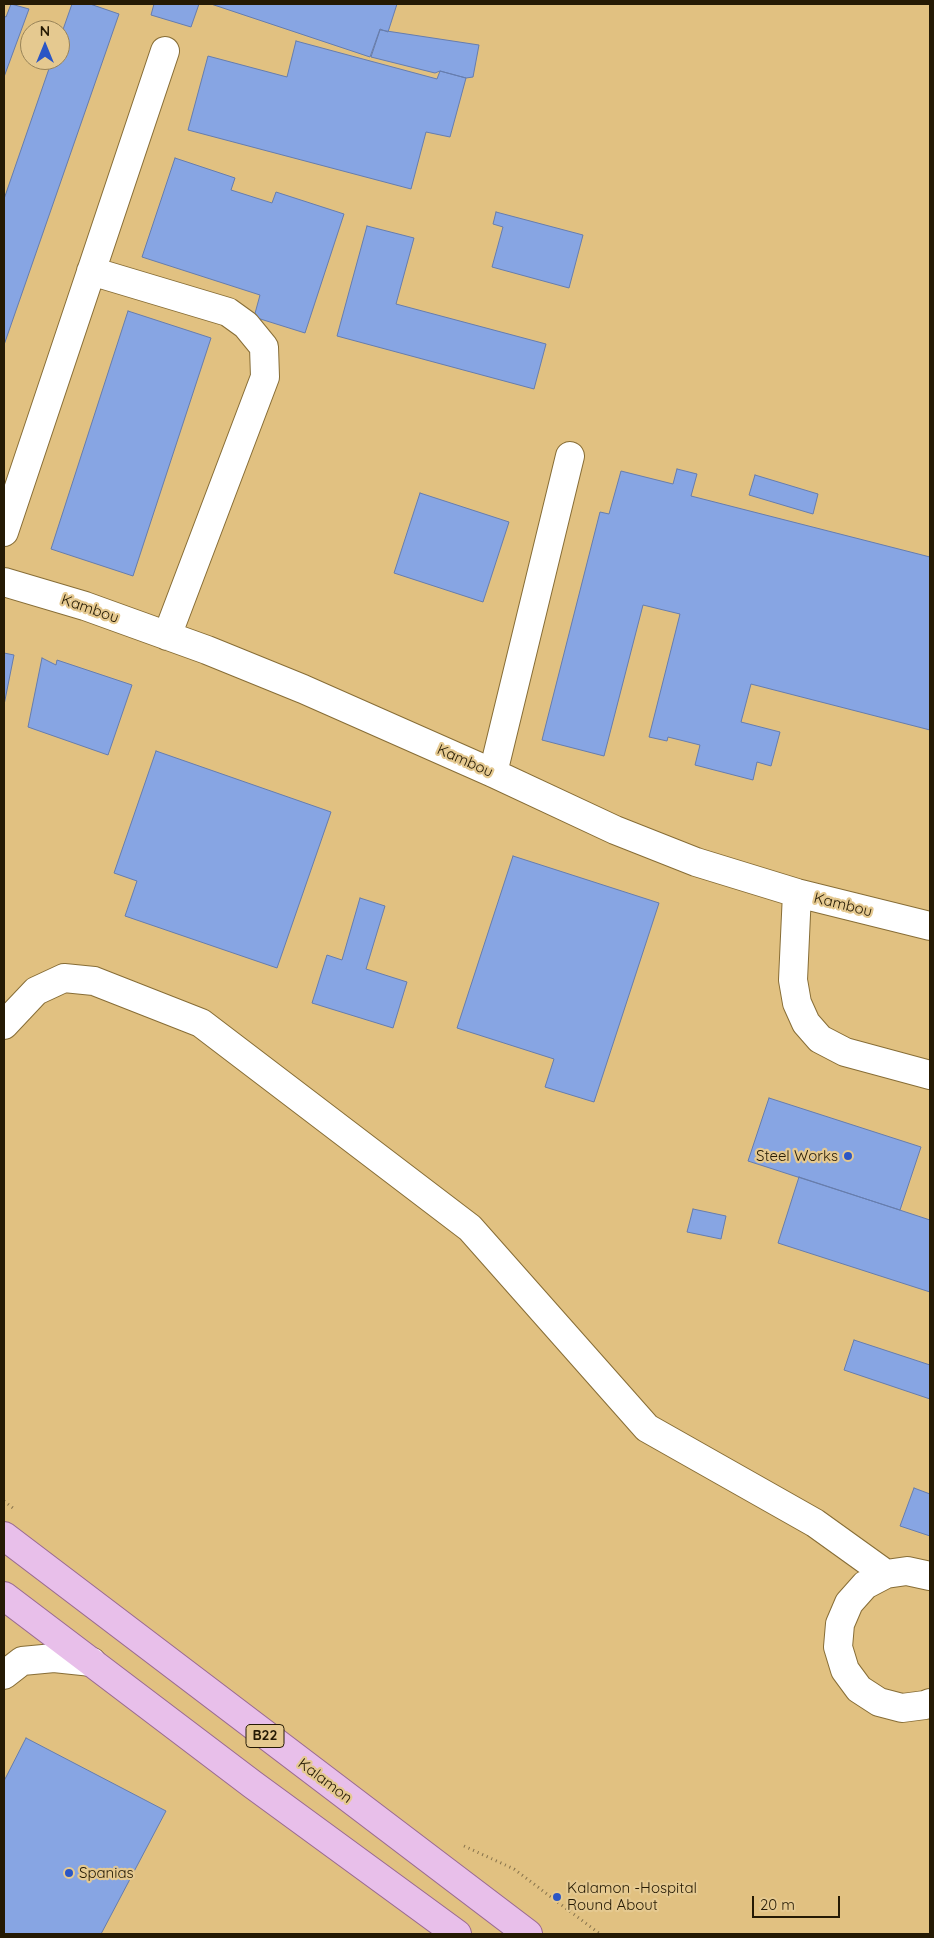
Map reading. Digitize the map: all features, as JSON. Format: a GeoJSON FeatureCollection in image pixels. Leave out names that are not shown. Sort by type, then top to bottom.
{"type":"FeatureCollection","features":[{"type":"Feature","properties":{"kind":"main road","name":"Kalamon"},"geometry":{"type":"LineString","coordinates":[[4,1536],[528,1934]]}},
{"type":"Feature","properties":{"kind":"main road"},"geometry":{"type":"LineString","coordinates":[[4,1596],[252,1784],[458,1934]]}},
{"type":"Feature","properties":{"kind":"street"},"geometry":{"type":"LineString","coordinates":[[4,532],[165,51]]}},
{"type":"Feature","properties":{"kind":"street"},"geometry":{"type":"LineString","coordinates":[[91,271],[228,312],[246,325],[264,347],[265,377],[167,636]]}},
{"type":"Feature","properties":{"kind":"street"},"geometry":{"type":"LineString","coordinates":[[492,773],[570,456]]}},
{"type":"Feature","properties":{"kind":"street","name":"Kambou"},"geometry":{"type":"LineString","coordinates":[[4,582],[85,606],[303,689],[615,830],[696,862],[797,893],[930,926]]}},
{"type":"Feature","properties":{"kind":"street"},"geometry":{"type":"LineString","coordinates":[[797,893],[794,980],[798,1004],[806,1023],[820,1038],[845,1052],[930,1075]]}},
{"type":"Feature","properties":{"kind":"street"},"geometry":{"type":"LineString","coordinates":[[4,1025],[36,991],[64,978],[94,981],[201,1023],[470,1228],[647,1428],[816,1523],[886,1574]]}},
{"type":"Feature","properties":{"kind":"street"},"geometry":{"type":"LineString","coordinates":[[930,1576],[907,1571],[886,1574],[865,1585],[849,1603],[840,1624],[838,1647],[845,1670],[859,1689],[879,1702],[902,1708],[930,1703]]}},
{"type":"Feature","properties":{"kind":"street"},"geometry":{"type":"LineString","coordinates":[[4,1675],[22,1661],[54,1658],[92,1662]]}},
{"type":"Feature","properties":{"kind":"path"},"geometry":{"type":"LineString","coordinates":[[4,1501],[20,1512]]}},
{"type":"Feature","properties":{"kind":"path"},"geometry":{"type":"LineString","coordinates":[[456,1843],[514,1869],[600,1934]]}},
{"type":"Feature","properties":{"kind":"shaded area"},"geometry":{"type":"Polygon","coordinates":[[[4,4],[930,4],[930,1934],[4,1934],[4,4]]]}},
{"type":"Feature","properties":{"kind":"building"},"geometry":{"type":"Polygon","coordinates":[[[11,4],[29,9],[25,20],[20,20],[20,33],[4,77],[4,16],[6,17],[11,4]]]}},
{"type":"Feature","properties":{"kind":"building"},"geometry":{"type":"Polygon","coordinates":[[[72,4],[90,4],[119,14],[4,345],[4,199],[49,70],[70,70],[70,20],[66,20],[72,4]]]}},
{"type":"Feature","properties":{"kind":"building"},"geometry":{"type":"Polygon","coordinates":[[[154,4],[199,4],[191,27],[151,15],[154,4]]]}},
{"type":"Feature","properties":{"kind":"building"},"geometry":{"type":"Polygon","coordinates":[[[211,4],[397,4],[388,32],[380,29],[370,57],[211,4]]]}},
{"type":"Feature","properties":{"kind":"building"},"geometry":{"type":"Polygon","coordinates":[[[380,30],[479,45],[473,77],[466,78],[440,71],[435,73],[371,57],[380,30]]]}},
{"type":"Feature","properties":{"kind":"building"},"geometry":{"type":"Polygon","coordinates":[[[296,41],[437,79],[440,71],[466,78],[450,137],[426,132],[411,189],[188,130],[208,56],[287,77],[296,41]]]}},
{"type":"Feature","properties":{"kind":"building"},"geometry":{"type":"Polygon","coordinates":[[[175,158],[235,178],[231,190],[272,203],[276,192],[344,214],[305,333],[254,317],[260,295],[142,257],[175,158]]]}},
{"type":"Feature","properties":{"kind":"building"},"geometry":{"type":"Polygon","coordinates":[[[496,212],[583,235],[569,288],[492,267],[503,227],[493,224],[496,212]]]}},
{"type":"Feature","properties":{"kind":"building"},"geometry":{"type":"Polygon","coordinates":[[[367,226],[414,238],[396,304],[546,344],[534,389],[337,336],[367,226]]]}},
{"type":"Feature","properties":{"kind":"building"},"geometry":{"type":"Polygon","coordinates":[[[128,311],[211,338],[133,576],[51,549],[128,311]]]}},
{"type":"Feature","properties":{"kind":"building"},"geometry":{"type":"Polygon","coordinates":[[[677,469],[697,474],[691,496],[930,557],[930,730],[751,684],[741,722],[780,732],[771,766],[757,762],[753,780],[695,765],[700,745],[668,737],[667,741],[649,737],[680,614],[643,605],[604,756],[542,740],[600,512],[609,514],[621,471],[673,484],[677,469]]]}},
{"type":"Feature","properties":{"kind":"building"},"geometry":{"type":"Polygon","coordinates":[[[755,475],[818,494],[813,514],[749,495],[755,475]]]}},
{"type":"Feature","properties":{"kind":"building"},"geometry":{"type":"Polygon","coordinates":[[[420,493],[509,522],[483,602],[394,573],[420,493]]]}},
{"type":"Feature","properties":{"kind":"building"},"geometry":{"type":"Polygon","coordinates":[[[4,653],[14,655],[4,705],[4,653]]]}},
{"type":"Feature","properties":{"kind":"building"},"geometry":{"type":"Polygon","coordinates":[[[42,658],[56,665],[57,660],[132,685],[108,755],[28,727],[42,658]]]}},
{"type":"Feature","properties":{"kind":"building"},"geometry":{"type":"Polygon","coordinates":[[[156,751],[331,812],[277,968],[125,916],[137,881],[114,873],[156,751]]]}},
{"type":"Feature","properties":{"kind":"building"},"geometry":{"type":"Polygon","coordinates":[[[513,856],[659,903],[594,1102],[545,1087],[554,1059],[457,1028],[513,856]]]}},
{"type":"Feature","properties":{"kind":"building"},"geometry":{"type":"Polygon","coordinates":[[[360,898],[385,906],[366,969],[407,982],[393,1028],[312,1003],[327,955],[342,960],[360,898]]]}},
{"type":"Feature","properties":{"kind":"building"},"geometry":{"type":"Polygon","coordinates":[[[769,1098],[921,1147],[900,1210],[748,1161],[769,1098]]]}},
{"type":"Feature","properties":{"kind":"building"},"geometry":{"type":"Polygon","coordinates":[[[799,1177],[930,1220],[930,1292],[778,1243],[799,1177]]]}},
{"type":"Feature","properties":{"kind":"building"},"geometry":{"type":"Polygon","coordinates":[[[693,1209],[726,1216],[721,1239],[687,1232],[693,1209]]]}},
{"type":"Feature","properties":{"kind":"building"},"geometry":{"type":"Polygon","coordinates":[[[854,1340],[930,1365],[930,1399],[844,1370],[854,1340]]]}},
{"type":"Feature","properties":{"kind":"building"},"geometry":{"type":"Polygon","coordinates":[[[914,1488],[930,1494],[930,1536],[900,1526],[914,1488]]]}},
{"type":"Feature","properties":{"kind":"building","name":"Spanias"},"geometry":{"type":"Polygon","coordinates":[[[26,1738],[166,1811],[101,1934],[4,1934],[4,1781],[26,1738]]]}},
{"type":"Feature","properties":{"kind":"place","name":"Steel Works"},"geometry":{"type":"Point","coordinates":[848,1156]}},
{"type":"Feature","properties":{"kind":"place","name":"Spanias"},"geometry":{"type":"Point","coordinates":[69,1873]}},
{"type":"Feature","properties":{"kind":"place","name":"Kalamon -Hospital Round About"},"geometry":{"type":"Point","coordinates":[557,1897]}}]}
